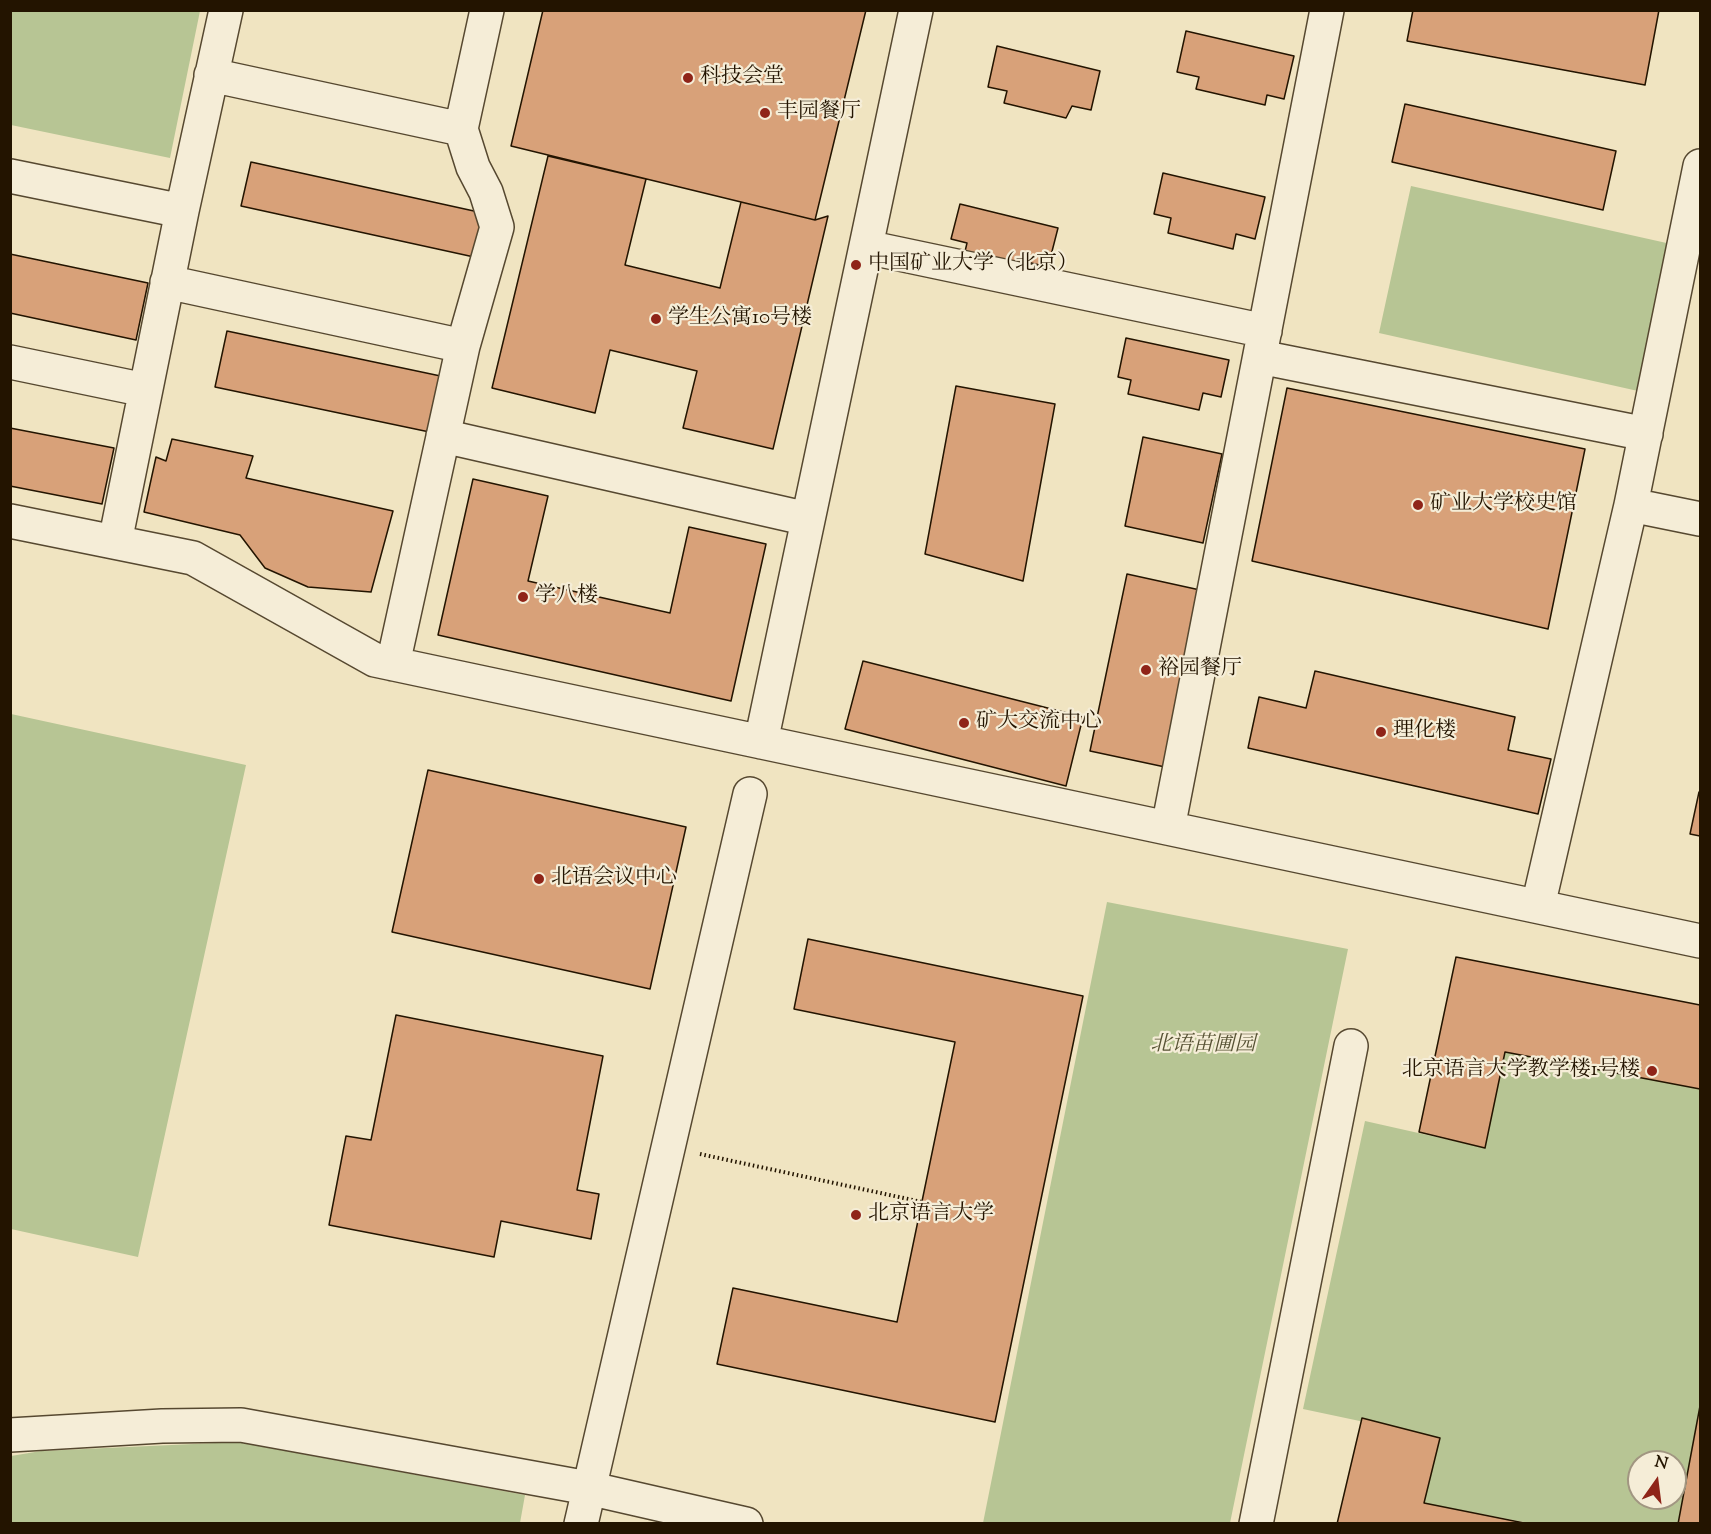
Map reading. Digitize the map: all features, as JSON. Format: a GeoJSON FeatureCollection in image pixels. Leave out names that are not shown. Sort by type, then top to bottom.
{"type":"FeatureCollection","features":[{"type":"Feature","properties":{"kind":"street"},"geometry":{"type":"LineString","coordinates":[[115,542],[167,282],[226,10]]}},
{"type":"Feature","properties":{"kind":"street"},"geometry":{"type":"LineString","coordinates":[[393,664],[463,346],[497,227],[486,192],[473,168],[461,129],[487,10]]}},
{"type":"Feature","properties":{"kind":"street"},"geometry":{"type":"LineString","coordinates":[[761,742],[916,10]]}},
{"type":"Feature","properties":{"kind":"street"},"geometry":{"type":"LineString","coordinates":[[1168,828],[1327,10]]}},
{"type":"Feature","properties":{"kind":"street"},"geometry":{"type":"LineString","coordinates":[[212,75],[461,129]]}},
{"type":"Feature","properties":{"kind":"street"},"geometry":{"type":"LineString","coordinates":[[1538,906],[1632,506],[1701,166]]}},
{"type":"Feature","properties":{"kind":"street"},"geometry":{"type":"LineString","coordinates":[[10,176],[182,211]]}},
{"type":"Feature","properties":{"kind":"street"},"geometry":{"type":"LineString","coordinates":[[866,247],[1262,344],[1646,434]]}},
{"type":"Feature","properties":{"kind":"street"},"geometry":{"type":"LineString","coordinates":[[167,282],[463,346]]}},
{"type":"Feature","properties":{"kind":"street"},"geometry":{"type":"LineString","coordinates":[[10,362],[145,390]]}},
{"type":"Feature","properties":{"kind":"street"},"geometry":{"type":"LineString","coordinates":[[443,436],[808,519]]}},
{"type":"Feature","properties":{"kind":"street"},"geometry":{"type":"LineString","coordinates":[[1632,506],[1701,519]]}},
{"type":"Feature","properties":{"kind":"street"},"geometry":{"type":"LineString","coordinates":[[10,521],[193,558],[375,660],[1701,941]]}},
{"type":"Feature","properties":{"kind":"street"},"geometry":{"type":"LineString","coordinates":[[581,1524],[750,794]]}},
{"type":"Feature","properties":{"kind":"street"},"geometry":{"type":"LineString","coordinates":[[1256,1524],[1351,1046]]}},
{"type":"Feature","properties":{"kind":"street"},"geometry":{"type":"LineString","coordinates":[[10,1435],[162,1426],[241,1425],[588,1488],[746,1524]]}},
{"type":"Feature","properties":{"kind":"path"},"geometry":{"type":"LineString","coordinates":[[667,1147],[922,1202]]}},
{"type":"Feature","properties":{"kind":"green space"},"geometry":{"type":"Polygon","coordinates":[[[11,10],[200,11],[170,158],[11,125],[11,10]]]}},
{"type":"Feature","properties":{"kind":"green space"},"geometry":{"type":"Polygon","coordinates":[[[1411,186],[1671,244],[1638,391],[1379,333],[1411,186]]]}},
{"type":"Feature","properties":{"kind":"green space"},"geometry":{"type":"Polygon","coordinates":[[[11,714],[246,765],[138,1257],[11,1229],[11,714]]]}},
{"type":"Feature","properties":{"kind":"green space","name":"北语苗圃园"},"geometry":{"type":"Polygon","coordinates":[[[1107,902],[1348,949],[1230,1523],[983,1523],[1107,902]]]}},
{"type":"Feature","properties":{"kind":"green space"},"geometry":{"type":"Polygon","coordinates":[[[1505,1052],[1700,1089],[1700,1406],[1687,1475],[1687,1450],[1627,1450],[1627,1510],[1680,1510],[1678,1523],[1529,1523],[1424,1503],[1440,1438],[1303,1409],[1365,1121],[1485,1148],[1505,1052]]]}},
{"type":"Feature","properties":{"kind":"green space"},"geometry":{"type":"Polygon","coordinates":[[[237,1442],[525,1495],[520,1523],[11,1523],[11,1456],[41,1451],[237,1442]]]}},
{"type":"Feature","properties":{"kind":"building","name":"科技会堂"},"geometry":{"type":"Polygon","coordinates":[[[543,10],[866,10],[815,220],[511,146],[543,10]]]}},
{"type":"Feature","properties":{"kind":"building"},"geometry":{"type":"Polygon","coordinates":[[[1413,10],[1659,10],[1645,85],[1407,41],[1413,10]]]}},
{"type":"Feature","properties":{"kind":"building"},"geometry":{"type":"Polygon","coordinates":[[[1186,31],[1294,56],[1284,99],[1267,95],[1265,105],[1196,89],[1199,77],[1177,72],[1186,31]]]}},
{"type":"Feature","properties":{"kind":"building"},"geometry":{"type":"Polygon","coordinates":[[[997,46],[1100,71],[1091,110],[1072,106],[1066,118],[1004,103],[1007,91],[988,87],[997,46]]]}},
{"type":"Feature","properties":{"kind":"building"},"geometry":{"type":"Polygon","coordinates":[[[1405,104],[1616,151],[1603,210],[1392,162],[1405,104]]]}},
{"type":"Feature","properties":{"kind":"building","name":"学生公寓10号楼"},"geometry":{"type":"Polygon","coordinates":[[[548,156],[646,179],[625,265],[720,288],[741,202],[815,220],[828,216],[773,449],[683,428],[697,371],[610,350],[595,413],[492,388],[548,156]]]}},
{"type":"Feature","properties":{"kind":"building"},"geometry":{"type":"Polygon","coordinates":[[[251,162],[483,213],[474,257],[241,206],[251,162]]]}},
{"type":"Feature","properties":{"kind":"building"},"geometry":{"type":"Polygon","coordinates":[[[1163,173],[1265,197],[1255,239],[1236,234],[1233,249],[1168,233],[1171,218],[1154,214],[1163,173]]]}},
{"type":"Feature","properties":{"kind":"building"},"geometry":{"type":"Polygon","coordinates":[[[960,204],[1058,228],[1048,267],[1031,263],[1028,276],[963,260],[967,243],[951,239],[960,204]]]}},
{"type":"Feature","properties":{"kind":"building"},"geometry":{"type":"Polygon","coordinates":[[[10,254],[148,283],[136,340],[10,313],[10,254]]]}},
{"type":"Feature","properties":{"kind":"building"},"geometry":{"type":"Polygon","coordinates":[[[227,331],[450,378],[439,434],[215,387],[227,331]]]}},
{"type":"Feature","properties":{"kind":"building"},"geometry":{"type":"Polygon","coordinates":[[[1126,338],[1229,360],[1221,397],[1203,393],[1199,410],[1128,394],[1131,380],[1118,377],[1126,338]]]}},
{"type":"Feature","properties":{"kind":"building"},"geometry":{"type":"Polygon","coordinates":[[[956,386],[1055,404],[1023,581],[925,554],[956,386]]]}},
{"type":"Feature","properties":{"kind":"building","name":"矿业大学校史馆"},"geometry":{"type":"Polygon","coordinates":[[[1287,388],[1585,449],[1548,629],[1252,561],[1287,388]]]}},
{"type":"Feature","properties":{"kind":"building"},"geometry":{"type":"Polygon","coordinates":[[[10,428],[114,448],[102,504],[10,486],[10,428]]]}},
{"type":"Feature","properties":{"kind":"building"},"geometry":{"type":"Polygon","coordinates":[[[1143,437],[1222,454],[1203,543],[1125,526],[1143,437]]]}},
{"type":"Feature","properties":{"kind":"building"},"geometry":{"type":"Polygon","coordinates":[[[172,439],[253,456],[246,478],[393,511],[371,592],[308,587],[265,568],[240,535],[144,512],[156,457],[166,461],[172,439]]]}},
{"type":"Feature","properties":{"kind":"building","name":"学八楼"},"geometry":{"type":"Polygon","coordinates":[[[473,479],[548,496],[528,581],[670,613],[689,527],[766,544],[731,701],[438,635],[473,479]]]}},
{"type":"Feature","properties":{"kind":"building","name":"裕园餐厅"},"geometry":{"type":"Polygon","coordinates":[[[1127,574],[1200,590],[1165,767],[1090,751],[1127,574]]]}},
{"type":"Feature","properties":{"kind":"building","name":"矿大交流中心"},"geometry":{"type":"Polygon","coordinates":[[[863,661],[1083,717],[1066,786],[845,729],[863,661]]]}},
{"type":"Feature","properties":{"kind":"building","name":"理化楼"},"geometry":{"type":"Polygon","coordinates":[[[1315,671],[1515,717],[1508,750],[1551,759],[1538,814],[1248,748],[1259,697],[1306,708],[1315,671]]]}},
{"type":"Feature","properties":{"kind":"building","name":"北语会议中心"},"geometry":{"type":"Polygon","coordinates":[[[428,770],[686,827],[650,989],[392,932],[428,770]]]}},
{"type":"Feature","properties":{"kind":"building"},"geometry":{"type":"Polygon","coordinates":[[[1700,792],[1700,836],[1690,834],[1700,792]]]}},
{"type":"Feature","properties":{"kind":"building"},"geometry":{"type":"Polygon","coordinates":[[[808,939],[1083,996],[995,1422],[717,1364],[733,1288],[897,1322],[955,1042],[794,1009],[808,939]]]}},
{"type":"Feature","properties":{"kind":"building","name":"北京语言大学教学楼1号楼"},"geometry":{"type":"Polygon","coordinates":[[[1456,957],[1700,1005],[1700,1089],[1505,1052],[1485,1148],[1419,1132],[1456,957]]]}},
{"type":"Feature","properties":{"kind":"building"},"geometry":{"type":"Polygon","coordinates":[[[396,1015],[603,1056],[577,1190],[599,1194],[591,1239],[501,1221],[494,1257],[329,1225],[346,1136],[371,1140],[396,1015]]]}},
{"type":"Feature","properties":{"kind":"building"},"geometry":{"type":"Polygon","coordinates":[[[1700,1406],[1700,1524],[1678,1524],[1681,1510],[1687,1510],[1687,1476],[1700,1406]]]}},
{"type":"Feature","properties":{"kind":"building"},"geometry":{"type":"Polygon","coordinates":[[[1362,1418],[1440,1438],[1424,1503],[1529,1524],[1337,1524],[1362,1418]]]}},
{"type":"Feature","properties":{"kind":"place","name":"科技会堂"},"geometry":{"type":"Point","coordinates":[688,78]}},
{"type":"Feature","properties":{"kind":"place","name":"丰园餐厅"},"geometry":{"type":"Point","coordinates":[765,113]}},
{"type":"Feature","properties":{"kind":"place","name":"中国矿业大学（北京）"},"geometry":{"type":"Point","coordinates":[856,265]}},
{"type":"Feature","properties":{"kind":"place","name":"学生公寓10号楼"},"geometry":{"type":"Point","coordinates":[656,319]}},
{"type":"Feature","properties":{"kind":"place","name":"矿业大学校史馆"},"geometry":{"type":"Point","coordinates":[1418,505]}},
{"type":"Feature","properties":{"kind":"place","name":"学八楼"},"geometry":{"type":"Point","coordinates":[523,597]}},
{"type":"Feature","properties":{"kind":"place","name":"裕园餐厅"},"geometry":{"type":"Point","coordinates":[1146,670]}},
{"type":"Feature","properties":{"kind":"place","name":"矿大交流中心"},"geometry":{"type":"Point","coordinates":[964,723]}},
{"type":"Feature","properties":{"kind":"place","name":"理化楼"},"geometry":{"type":"Point","coordinates":[1381,732]}},
{"type":"Feature","properties":{"kind":"place","name":"北语会议中心"},"geometry":{"type":"Point","coordinates":[539,879]}},
{"type":"Feature","properties":{"kind":"place","name":"北京语言大学教学楼1号楼"},"geometry":{"type":"Point","coordinates":[1652,1071]}},
{"type":"Feature","properties":{"kind":"place","name":"北京语言大学"},"geometry":{"type":"Point","coordinates":[856,1215]}}]}
